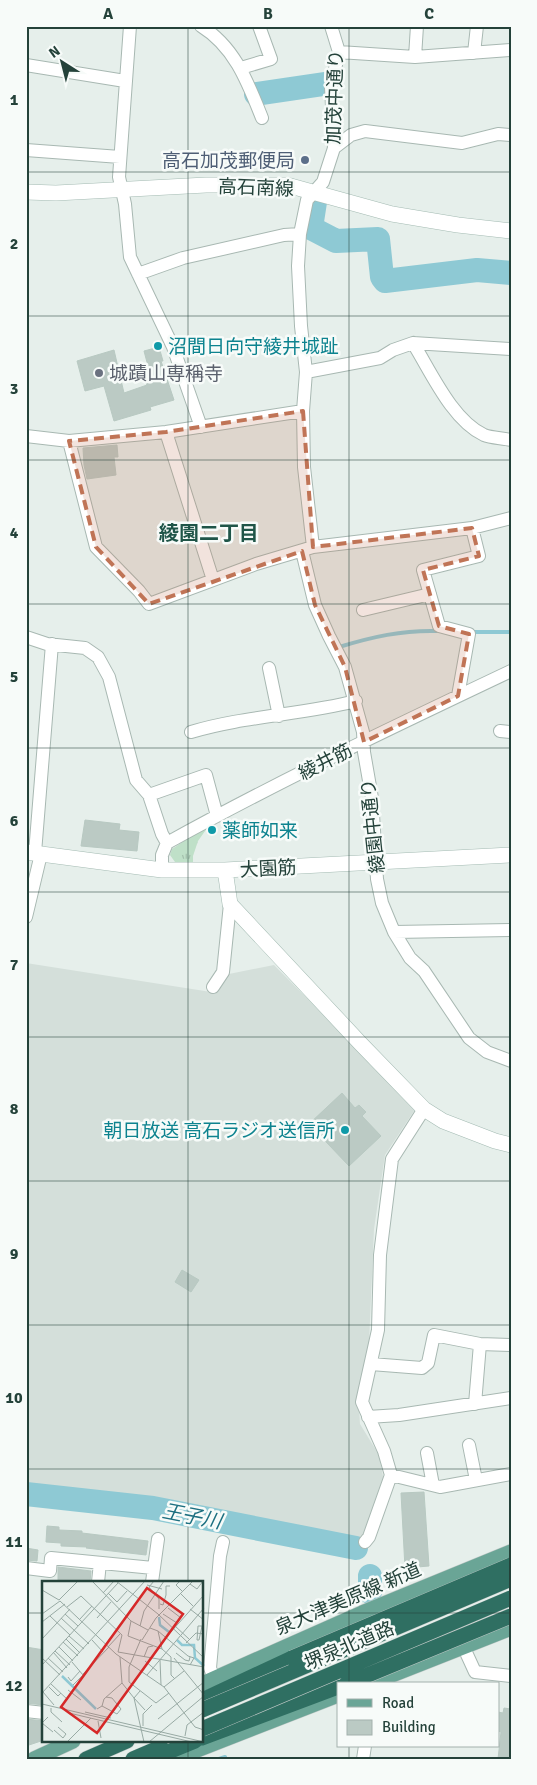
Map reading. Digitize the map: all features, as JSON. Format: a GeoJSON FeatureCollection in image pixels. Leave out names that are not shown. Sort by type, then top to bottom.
{"type":"FeatureCollection","features":[{"type":"Feature","properties":{"kind":"highway"},"geometry":{"type":"LineString","coordinates":[[204,1699],[301,1654],[511,1565]]}},
{"type":"Feature","properties":{"kind":"highway","name":"堺泉北道路"},"geometry":{"type":"LineString","coordinates":[[204,1709],[511,1579]]}},
{"type":"Feature","properties":{"kind":"highway","name":"堺泉北道路"},"geometry":{"type":"LineString","coordinates":[[204,1728],[511,1598]]}},
{"type":"Feature","properties":{"kind":"highway"},"geometry":{"type":"LineString","coordinates":[[351,1682],[511,1616]]}},
{"type":"Feature","properties":{"kind":"highway"},"geometry":{"type":"LineString","coordinates":[[204,1737],[337,1687]]}},
{"type":"Feature","properties":{"kind":"highway"},"geometry":{"type":"LineString","coordinates":[[84,1759],[117,1742]]}},
{"type":"Feature","properties":{"kind":"highway"},"geometry":{"type":"LineString","coordinates":[[84,1759],[125,1742]]}},
{"type":"Feature","properties":{"kind":"highway"},"geometry":{"type":"LineString","coordinates":[[133,1759],[172,1742]]}},
{"type":"Feature","properties":{"kind":"highway"},"geometry":{"type":"LineString","coordinates":[[152,1759],[193,1742]]}},
{"type":"Feature","properties":{"kind":"main road","name":"泉大津美原線 新道"},"geometry":{"type":"LineString","coordinates":[[208,1681],[362,1613],[511,1552]]}},
{"type":"Feature","properties":{"kind":"main road"},"geometry":{"type":"LineString","coordinates":[[374,1682],[511,1628]]}},
{"type":"Feature","properties":{"kind":"main road"},"geometry":{"type":"LineString","coordinates":[[174,1759],[337,1695]]}},
{"type":"Feature","properties":{"kind":"main road"},"geometry":{"type":"LineString","coordinates":[[34,1759],[71,1742]]}},
{"type":"Feature","properties":{"kind":"street"},"geometry":{"type":"LineString","coordinates":[[130,26],[119,177],[125,204],[130,257],[173,347],[201,427]]}},
{"type":"Feature","properties":{"kind":"street"},"geometry":{"type":"LineString","coordinates":[[200,26],[212,33],[228,49],[241,68],[262,118]]}},
{"type":"Feature","properties":{"kind":"street"},"geometry":{"type":"LineString","coordinates":[[241,68],[271,59],[260,26]]}},
{"type":"Feature","properties":{"kind":"street","name":"加茂中通り"},"geometry":{"type":"LineString","coordinates":[[306,372],[301,326],[298,266],[300,234],[307,200],[323,182],[334,148],[331,86],[339,52],[331,26]]}},
{"type":"Feature","properties":{"kind":"street"},"geometry":{"type":"LineString","coordinates":[[415,57],[417,26]]}},
{"type":"Feature","properties":{"kind":"street"},"geometry":{"type":"LineString","coordinates":[[474,53],[477,26]]}},
{"type":"Feature","properties":{"kind":"street"},"geometry":{"type":"LineString","coordinates":[[339,52],[415,57],[511,50]]}},
{"type":"Feature","properties":{"kind":"street"},"geometry":{"type":"LineString","coordinates":[[26,65],[125,81]]}},
{"type":"Feature","properties":{"kind":"street"},"geometry":{"type":"LineString","coordinates":[[334,148],[351,135],[365,131],[462,143],[498,134],[511,135]]}},
{"type":"Feature","properties":{"kind":"street"},"geometry":{"type":"LineString","coordinates":[[26,150],[120,157]]}},
{"type":"Feature","properties":{"kind":"street","name":"高石南線"},"geometry":{"type":"LineString","coordinates":[[26,192],[122,191],[206,185],[286,185],[392,214],[511,232]]}},
{"type":"Feature","properties":{"kind":"street"},"geometry":{"type":"LineString","coordinates":[[138,274],[183,258],[284,235],[300,234]]}},
{"type":"Feature","properties":{"kind":"street"},"geometry":{"type":"LineString","coordinates":[[413,343],[444,394],[462,419],[484,435],[511,440]]}},
{"type":"Feature","properties":{"kind":"street"},"geometry":{"type":"LineString","coordinates":[[306,372],[380,358],[393,350],[413,343],[511,349]]}},
{"type":"Feature","properties":{"kind":"street","name":"綾園中通り"},"geometry":{"type":"LineString","coordinates":[[306,372],[303,411],[307,549],[316,604],[329,636],[345,667],[356,701],[363,732],[364,752],[372,798],[377,879],[382,903],[394,932],[410,958],[424,971],[469,1038],[487,1052],[511,1061]]}},
{"type":"Feature","properties":{"kind":"street"},"geometry":{"type":"LineString","coordinates":[[26,436],[69,441],[166,432],[303,411]]}},
{"type":"Feature","properties":{"kind":"street"},"geometry":{"type":"LineString","coordinates":[[166,432],[213,580]]}},
{"type":"Feature","properties":{"kind":"street"},"geometry":{"type":"LineString","coordinates":[[69,441],[96,546],[149,604],[256,564],[307,549],[472,528],[511,518]]}},
{"type":"Feature","properties":{"kind":"street"},"geometry":{"type":"LineString","coordinates":[[458,696],[469,634],[439,626],[424,570],[479,556],[472,528]]}},
{"type":"Feature","properties":{"kind":"street"},"geometry":{"type":"LineString","coordinates":[[363,610],[430,594]]}},
{"type":"Feature","properties":{"kind":"street"},"geometry":{"type":"LineString","coordinates":[[26,637],[52,644],[85,648],[98,657],[109,677],[136,780],[148,795],[162,834],[167,842],[162,855],[162,870]]}},
{"type":"Feature","properties":{"kind":"street"},"geometry":{"type":"LineString","coordinates":[[26,918],[34,853],[52,644]]}},
{"type":"Feature","properties":{"kind":"street"},"geometry":{"type":"LineString","coordinates":[[269,668],[279,716]]}},
{"type":"Feature","properties":{"kind":"street","name":"綾井筋"},"geometry":{"type":"LineString","coordinates":[[167,842],[364,742],[511,671]]}},
{"type":"Feature","properties":{"kind":"street"},"geometry":{"type":"LineString","coordinates":[[191,732],[254,713],[279,716],[325,709],[356,701]]}},
{"type":"Feature","properties":{"kind":"street"},"geometry":{"type":"LineString","coordinates":[[148,795],[206,775],[216,816]]}},
{"type":"Feature","properties":{"kind":"street","name":"大園筋"},"geometry":{"type":"LineString","coordinates":[[34,853],[162,870],[225,870],[511,856]]}},
{"type":"Feature","properties":{"kind":"street"},"geometry":{"type":"LineString","coordinates":[[213,987],[223,972],[230,904],[225,870]]}},
{"type":"Feature","properties":{"kind":"street"},"geometry":{"type":"LineString","coordinates":[[230,904],[424,1109],[443,1121],[495,1142],[511,1146]]}},
{"type":"Feature","properties":{"kind":"street"},"geometry":{"type":"LineString","coordinates":[[394,932],[511,930]]}},
{"type":"Feature","properties":{"kind":"street"},"geometry":{"type":"LineString","coordinates":[[365,1542],[369,1537],[391,1475],[384,1451],[362,1402],[378,1330],[380,1255],[392,1159],[424,1109]]}},
{"type":"Feature","properties":{"kind":"street"},"geometry":{"type":"LineString","coordinates":[[371,1364],[422,1368],[428,1363],[434,1336],[480,1344],[511,1345]]}},
{"type":"Feature","properties":{"kind":"street"},"geometry":{"type":"LineString","coordinates":[[475,1404],[480,1344]]}},
{"type":"Feature","properties":{"kind":"street"},"geometry":{"type":"LineString","coordinates":[[368,1417],[399,1415],[511,1398]]}},
{"type":"Feature","properties":{"kind":"street"},"geometry":{"type":"LineString","coordinates":[[469,1445],[476,1480]]}},
{"type":"Feature","properties":{"kind":"street"},"geometry":{"type":"LineString","coordinates":[[427,1453],[433,1485]]}},
{"type":"Feature","properties":{"kind":"street"},"geometry":{"type":"LineString","coordinates":[[391,1475],[440,1487],[511,1474]]}},
{"type":"Feature","properties":{"kind":"street"},"geometry":{"type":"LineString","coordinates":[[152,1581],[158,1540]]}},
{"type":"Feature","properties":{"kind":"street"},"geometry":{"type":"LineString","coordinates":[[208,1681],[210,1668],[209,1611],[213,1555],[223,1542]]}},
{"type":"Feature","properties":{"kind":"street"},"geometry":{"type":"LineString","coordinates":[[26,1568],[49,1576],[51,1558],[153,1568]]}},
{"type":"Feature","properties":{"kind":"street"},"geometry":{"type":"LineString","coordinates":[[98,1581],[100,1563]]}},
{"type":"Feature","properties":{"kind":"street"},"geometry":{"type":"LineString","coordinates":[[362,1613],[371,1682]]}},
{"type":"Feature","properties":{"kind":"street"},"geometry":{"type":"LineString","coordinates":[[464,1648],[475,1672],[511,1676]]}},
{"type":"Feature","properties":{"kind":"street"},"geometry":{"type":"LineString","coordinates":[[26,1711],[42,1713]]}},
{"type":"Feature","properties":{"kind":"highlighted area"},"geometry":{"type":"Polygon","coordinates":[[[303,411],[313,547],[472,528],[479,556],[423,570],[439,626],[469,634],[458,696],[364,742],[345,667],[315,605],[302,551],[149,604],[96,547],[69,441],[166,432],[303,411]]]}},
{"type":"Feature","properties":{"kind":"shaded area"},"geometry":{"type":"Polygon","coordinates":[[[26,963],[211,992],[224,975],[274,965],[416,1108],[385,1155],[374,1229],[369,1343],[358,1393],[360,1424],[379,1455],[384,1482],[366,1538],[159,1505],[26,1488],[26,963]]]}},
{"type":"Feature","properties":{"kind":"green space"},"geometry":{"type":"Polygon","coordinates":[[[210,824],[198,841],[193,856],[193,864],[175,862],[170,855],[172,849],[210,824]]]}},
{"type":"Feature","properties":{"kind":"building"},"geometry":{"type":"Polygon","coordinates":[[[159,347],[163,361],[161,361],[174,400],[150,407],[151,410],[114,421],[104,386],[85,391],[77,361],[114,350],[124,393],[147,385],[146,383],[152,381],[144,351],[159,347]]]}},
{"type":"Feature","properties":{"kind":"building"},"geometry":{"type":"Polygon","coordinates":[[[117,445],[118,457],[114,457],[116,475],[87,479],[83,448],[117,445]]]}},
{"type":"Feature","properties":{"kind":"building"},"geometry":{"type":"Polygon","coordinates":[[[85,820],[120,824],[119,830],[139,832],[137,851],[81,846],[85,820]]]}},
{"type":"Feature","properties":{"kind":"building","name":"朝日放送 高石ラジオ送信所"},"geometry":{"type":"Polygon","coordinates":[[[342,1093],[355,1108],[359,1105],[366,1112],[362,1116],[381,1136],[349,1166],[309,1124],[342,1093]]]}},
{"type":"Feature","properties":{"kind":"building"},"geometry":{"type":"Polygon","coordinates":[[[182,1270],[199,1280],[191,1292],[175,1282],[182,1270]]]}},
{"type":"Feature","properties":{"kind":"building"},"geometry":{"type":"Polygon","coordinates":[[[424,1492],[429,1566],[405,1568],[401,1493],[424,1492]]]}},
{"type":"Feature","properties":{"kind":"building"},"geometry":{"type":"Polygon","coordinates":[[[47,1526],[59,1527],[59,1530],[82,1531],[82,1533],[148,1541],[146,1555],[87,1547],[61,1546],[61,1543],[46,1542],[47,1526]]]}},
{"type":"Feature","properties":{"kind":"building"},"geometry":{"type":"Polygon","coordinates":[[[26,1548],[38,1550],[37,1561],[26,1560],[26,1548]]]}},
{"type":"Feature","properties":{"kind":"building"},"geometry":{"type":"Polygon","coordinates":[[[58,1567],[91,1571],[90,1581],[58,1581],[58,1567]]]}},
{"type":"Feature","properties":{"kind":"building"},"geometry":{"type":"Polygon","coordinates":[[[26,1647],[42,1650],[42,1705],[26,1703],[26,1647]]]}},
{"type":"Feature","properties":{"kind":"building"},"geometry":{"type":"Polygon","coordinates":[[[504,1708],[511,1709],[511,1759],[498,1759],[501,1732],[500,1712],[503,1713],[504,1708]]]}},
{"type":"Feature","properties":{"kind":"building"},"geometry":{"type":"Polygon","coordinates":[[[26,1719],[42,1721],[42,1741],[26,1746],[26,1719]]]}},
{"type":"Feature","properties":{"kind":"waterway"},"geometry":{"type":"LineString","coordinates":[[256,94],[324,84]]}},
{"type":"Feature","properties":{"kind":"waterway"},"geometry":{"type":"LineString","coordinates":[[315,202],[311,228],[336,241],[378,239],[382,277],[385,281],[477,270],[511,273]]}},
{"type":"Feature","properties":{"kind":"waterway"},"geometry":{"type":"LineString","coordinates":[[339,647],[387,635],[437,631]]}},
{"type":"Feature","properties":{"kind":"waterway"},"geometry":{"type":"LineString","coordinates":[[473,632],[511,632]]}},
{"type":"Feature","properties":{"kind":"waterway","name":"王子川"},"geometry":{"type":"LineString","coordinates":[[26,1494],[153,1508],[356,1548]]}},
{"type":"Feature","properties":{"kind":"waterway","name":"王子川"},"geometry":{"type":"LineString","coordinates":[[370,1576],[370,1592]]}},
{"type":"Feature","properties":{"kind":"waterway"},"geometry":{"type":"LineString","coordinates":[[219,1759],[225,1757]]}},
{"type":"Feature","properties":{"kind":"place","name":"高石加茂郵便局"},"geometry":{"type":"Point","coordinates":[305,160]}},
{"type":"Feature","properties":{"kind":"place","name":"沼間日向守綾井城趾"},"geometry":{"type":"Point","coordinates":[158,346]}},
{"type":"Feature","properties":{"kind":"place","name":"城蹟山専稱寺"},"geometry":{"type":"Point","coordinates":[99,373]}},
{"type":"Feature","properties":{"kind":"place","name":"薬師如来"},"geometry":{"type":"Point","coordinates":[212,830]}},
{"type":"Feature","properties":{"kind":"place","name":"朝日放送 高石ラジオ送信所"},"geometry":{"type":"Point","coordinates":[345,1130]}},
{"type":"Feature","properties":{"kind":"district","name":"綾園二丁目"},"geometry":{"type":"Point","coordinates":[209,533]}}]}
